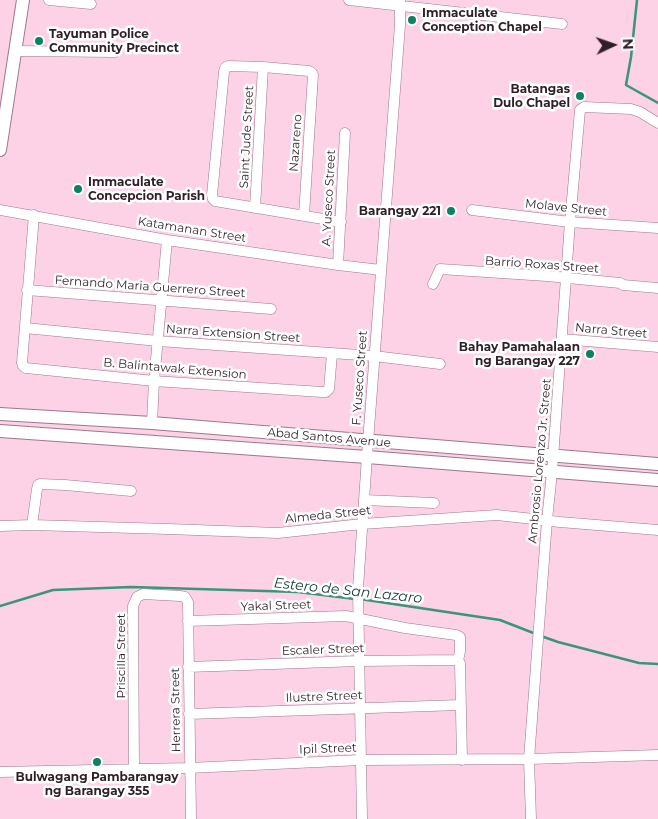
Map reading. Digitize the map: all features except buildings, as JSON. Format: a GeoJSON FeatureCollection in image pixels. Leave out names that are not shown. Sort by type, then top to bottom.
{"type":"FeatureCollection","features":[{"type":"Feature","properties":{"kind":"main road"},"geometry":{"type":"LineString","coordinates":[[0,150],[23,0]]}},
{"type":"Feature","properties":{"kind":"main road","name":"Abad Santos Avenue"},"geometry":{"type":"LineString","coordinates":[[0,414],[152,424],[658,464]]}},
{"type":"Feature","properties":{"kind":"main road","name":"Abad Santos Avenue"},"geometry":{"type":"LineString","coordinates":[[0,431],[658,480]]}},
{"type":"Feature","properties":{"kind":"street"},"geometry":{"type":"LineString","coordinates":[[50,0],[91,4]]}},
{"type":"Feature","properties":{"kind":"street"},"geometry":{"type":"LineString","coordinates":[[350,0],[400,3],[562,24]]}},
{"type":"Feature","properties":{"kind":"street","name":"F. Yuseco Street"},"geometry":{"type":"LineString","coordinates":[[362,819],[358,588],[400,25],[400,3]]}},
{"type":"Feature","properties":{"kind":"street"},"geometry":{"type":"LineString","coordinates":[[15,51],[115,52]]}},
{"type":"Feature","properties":{"kind":"street"},"geometry":{"type":"LineString","coordinates":[[263,67],[228,66],[225,68],[213,199],[215,201],[341,222]]}},
{"type":"Feature","properties":{"kind":"street","name":"Nazareno"},"geometry":{"type":"LineString","coordinates":[[263,67],[309,71],[314,76],[304,215]]}},
{"type":"Feature","properties":{"kind":"street","name":"Saint Jude Street"},"geometry":{"type":"LineString","coordinates":[[256,208],[263,67]]}},
{"type":"Feature","properties":{"kind":"street","name":"Ambrosio Lorenzo Jr. Street"},"geometry":{"type":"LineString","coordinates":[[531,819],[529,759],[580,110],[584,107],[631,109],[658,123]]}},
{"type":"Feature","properties":{"kind":"street","name":"A. Yuseco Street"},"geometry":{"type":"LineString","coordinates":[[338,265],[345,133]]}},
{"type":"Feature","properties":{"kind":"street","name":"Katamanan Street"},"geometry":{"type":"LineString","coordinates":[[0,210],[167,240],[381,270]]}},
{"type":"Feature","properties":{"kind":"street","name":"Molave Street"},"geometry":{"type":"LineString","coordinates":[[472,210],[570,222],[658,228]]}},
{"type":"Feature","properties":{"kind":"street"},"geometry":{"type":"LineString","coordinates":[[24,328],[34,215]]}},
{"type":"Feature","properties":{"kind":"street"},"geometry":{"type":"LineString","coordinates":[[152,424],[154,381],[167,240]]}},
{"type":"Feature","properties":{"kind":"street","name":"Barrio Roxas Street"},"geometry":{"type":"LineString","coordinates":[[433,284],[440,269],[566,278],[620,283],[623,286],[658,288]]}},
{"type":"Feature","properties":{"kind":"street","name":"Fernando Maria Guerrero Street"},"geometry":{"type":"LineString","coordinates":[[28,290],[271,309]]}},
{"type":"Feature","properties":{"kind":"street","name":"Narra Extension Street"},"geometry":{"type":"LineString","coordinates":[[24,328],[158,341],[374,356],[440,364]]}},
{"type":"Feature","properties":{"kind":"street","name":"B. Balintawak Extension"},"geometry":{"type":"LineString","coordinates":[[24,328],[22,363],[26,368],[154,381],[326,392],[328,389],[332,354]]}},
{"type":"Feature","properties":{"kind":"street","name":"Narra Street"},"geometry":{"type":"LineString","coordinates":[[562,339],[658,347]]}},
{"type":"Feature","properties":{"kind":"street"},"geometry":{"type":"LineString","coordinates":[[32,525],[37,489],[40,484],[131,491]]}},
{"type":"Feature","properties":{"kind":"street"},"geometry":{"type":"LineString","coordinates":[[364,500],[434,503]]}},
{"type":"Feature","properties":{"kind":"street","name":"Almeda Street"},"geometry":{"type":"LineString","coordinates":[[0,526],[32,525],[278,533],[362,524],[497,514],[658,530]]}},
{"type":"Feature","properties":{"kind":"street","name":"Priscilla Street"},"geometry":{"type":"LineString","coordinates":[[134,769],[133,606],[137,597],[143,594],[180,596],[188,602]]}},
{"type":"Feature","properties":{"kind":"street","name":"Herrera Street"},"geometry":{"type":"LineString","coordinates":[[188,602],[191,819]]}},
{"type":"Feature","properties":{"kind":"street","name":"Yakal Street"},"geometry":{"type":"LineString","coordinates":[[188,621],[346,616],[358,613],[405,628],[456,635],[460,637],[458,661]]}},
{"type":"Feature","properties":{"kind":"street","name":"Escaler Street"},"geometry":{"type":"LineString","coordinates":[[188,667],[359,661],[458,661]]}},
{"type":"Feature","properties":{"kind":"street"},"geometry":{"type":"LineString","coordinates":[[458,661],[460,663],[462,760]]}},
{"type":"Feature","properties":{"kind":"street","name":"Ilustre Street"},"geometry":{"type":"LineString","coordinates":[[189,714],[460,705]]}},
{"type":"Feature","properties":{"kind":"street","name":"Ipil Street"},"geometry":{"type":"LineString","coordinates":[[0,772],[189,768],[361,760],[529,759],[658,755]]}},
{"type":"Feature","properties":{"kind":"waterway"},"geometry":{"type":"LineString","coordinates":[[637,0],[626,85],[658,103]]}},
{"type":"Feature","properties":{"kind":"waterway","name":"Estero de San Lazaro"},"geometry":{"type":"LineString","coordinates":[[0,606],[53,590],[131,587],[298,592],[355,599]]}},
{"type":"Feature","properties":{"kind":"waterway","name":"Estero de San Lazaro"},"geometry":{"type":"LineString","coordinates":[[360,599],[500,620],[536,634]]}},
{"type":"Feature","properties":{"kind":"waterway","name":"Estero de San Lazaro"},"geometry":{"type":"LineString","coordinates":[[541,636],[639,663],[658,664]]}},
{"type":"Feature","properties":{"kind":"place","name":"Immaculate Conception Chapel"},"geometry":{"type":"Point","coordinates":[412,20]}},
{"type":"Feature","properties":{"kind":"place","name":"Tayuman Police Community Precinct"},"geometry":{"type":"Point","coordinates":[39,41]}},
{"type":"Feature","properties":{"kind":"place","name":"Batangas Dulo Chapel"},"geometry":{"type":"Point","coordinates":[580,96]}},
{"type":"Feature","properties":{"kind":"place","name":"Immaculate Concepcion Parish"},"geometry":{"type":"Point","coordinates":[78,189]}},
{"type":"Feature","properties":{"kind":"place","name":"Barangay 221"},"geometry":{"type":"Point","coordinates":[451,211]}},
{"type":"Feature","properties":{"kind":"place","name":"Bahay Pamahalaan ng Barangay 227"},"geometry":{"type":"Point","coordinates":[590,354]}},
{"type":"Feature","properties":{"kind":"place","name":"Bulwagang Pambarangay ng Barangay 355"},"geometry":{"type":"Point","coordinates":[97,762]}}]}
